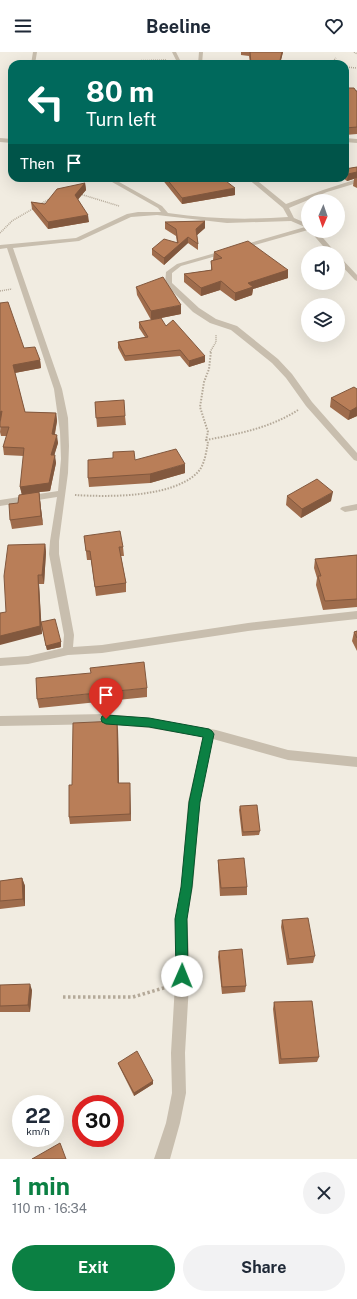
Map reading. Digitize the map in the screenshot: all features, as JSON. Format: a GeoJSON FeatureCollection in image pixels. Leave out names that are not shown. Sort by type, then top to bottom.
{"type":"FeatureCollection","features":[{"type":"Feature","properties":{"kind":"street"},"geometry":{"type":"LineString","coordinates":[[285,207],[325,191],[357,181]]}},
{"type":"Feature","properties":{"kind":"street"},"geometry":{"type":"LineString","coordinates":[[116,182],[150,200],[160,207],[167,215]]}},
{"type":"Feature","properties":{"kind":"street"},"geometry":{"type":"LineString","coordinates":[[255,182],[285,207],[292,219]]}},
{"type":"Feature","properties":{"kind":"street"},"geometry":{"type":"LineString","coordinates":[[68,651],[69,635],[53,542],[61,503],[65,468],[66,430],[63,410],[58,389],[4,246],[77,240],[130,215],[144,213],[209,221],[292,219],[301,224]]}},
{"type":"Feature","properties":{"kind":"street"},"geometry":{"type":"LineString","coordinates":[[301,229],[179,265],[169,272],[168,284],[196,310],[213,321],[234,328],[274,361],[289,376],[309,404],[357,458]]}},
{"type":"Feature","properties":{"kind":"street"},"geometry":{"type":"LineString","coordinates":[[319,238],[327,246]]}},
{"type":"Feature","properties":{"kind":"street"},"geometry":{"type":"LineString","coordinates":[[345,266],[357,279]]}},
{"type":"Feature","properties":{"kind":"street"},"geometry":{"type":"LineString","coordinates":[[0,503],[61,493]]}},
{"type":"Feature","properties":{"kind":"street"},"geometry":{"type":"LineString","coordinates":[[345,509],[357,507]]}},
{"type":"Feature","properties":{"kind":"street"},"geometry":{"type":"LineString","coordinates":[[0,662],[28,660],[68,651],[102,649],[248,627],[357,615]]}},
{"type":"Feature","properties":{"kind":"street"},"geometry":{"type":"LineString","coordinates":[[0,721],[106,719],[149,723],[209,734],[288,755],[357,762]]}},
{"type":"Feature","properties":{"kind":"street"},"geometry":{"type":"LineString","coordinates":[[162,1159],[179,1093],[178,1053],[183,967],[181,919],[187,887],[194,802],[209,734]]}},
{"type":"Feature","properties":{"kind":"path"},"geometry":{"type":"LineString","coordinates":[[75,194],[103,200],[121,207],[130,215]]}},
{"type":"Feature","properties":{"kind":"path"},"geometry":{"type":"LineString","coordinates":[[0,233],[12,221],[54,197]]}},
{"type":"Feature","properties":{"kind":"path"},"geometry":{"type":"LineString","coordinates":[[61,493],[83,495],[133,494],[159,491],[180,484],[191,478],[201,468],[206,455],[208,443],[206,440],[208,432],[200,407],[202,388],[209,370],[210,353],[216,342],[213,321]]}},
{"type":"Feature","properties":{"kind":"path"},"geometry":{"type":"LineString","coordinates":[[206,440],[251,431],[286,417],[309,404]]}},
{"type":"Feature","properties":{"kind":"path"},"geometry":{"type":"LineString","coordinates":[[63,997],[133,997],[162,987],[181,986]]}},
{"type":"Feature","properties":{"kind":"building"},"geometry":{"type":"Polygon","coordinates":[[[250,52],[282,52],[280,60],[251,60],[250,52]]]}},
{"type":"Feature","properties":{"kind":"building"},"geometry":{"type":"Polygon","coordinates":[[[349,88],[354,88],[357,91],[357,127],[349,128],[349,88]]]}},
{"type":"Feature","properties":{"kind":"building"},"geometry":{"type":"Polygon","coordinates":[[[357,167],[357,172],[349,174],[349,168],[357,167]]]}},
{"type":"Feature","properties":{"kind":"building"},"geometry":{"type":"Polygon","coordinates":[[[169,182],[227,182],[235,188],[182,198],[169,182]]]}},
{"type":"Feature","properties":{"kind":"building"},"geometry":{"type":"Polygon","coordinates":[[[85,183],[75,195],[88,215],[48,222],[31,202],[45,204],[57,189],[85,183]]]}},
{"type":"Feature","properties":{"kind":"building"},"geometry":{"type":"Polygon","coordinates":[[[205,221],[196,229],[198,244],[188,237],[164,258],[152,249],[164,239],[178,243],[176,229],[165,222],[205,221]]]}},
{"type":"Feature","properties":{"kind":"building"},"geometry":{"type":"Polygon","coordinates":[[[248,241],[288,270],[248,283],[253,287],[235,293],[221,281],[201,288],[184,274],[212,270],[211,261],[222,258],[214,252],[248,241]]]}},
{"type":"Feature","properties":{"kind":"building"},"geometry":{"type":"Polygon","coordinates":[[[163,277],[181,305],[151,311],[136,287],[163,277]]]}},
{"type":"Feature","properties":{"kind":"building"},"geometry":{"type":"Polygon","coordinates":[[[8,302],[24,348],[35,347],[40,360],[13,365],[25,412],[56,413],[52,434],[57,435],[51,455],[55,455],[49,483],[20,487],[24,448],[3,447],[9,427],[0,427],[2,411],[0,412],[0,303],[8,302]]]}},
{"type":"Feature","properties":{"kind":"building"},"geometry":{"type":"Polygon","coordinates":[[[161,318],[166,326],[173,320],[205,356],[189,361],[180,350],[125,356],[118,342],[148,337],[139,322],[161,318]]]}},
{"type":"Feature","properties":{"kind":"building"},"geometry":{"type":"Polygon","coordinates":[[[354,387],[357,389],[357,407],[350,411],[331,398],[354,387]]]}},
{"type":"Feature","properties":{"kind":"building"},"geometry":{"type":"Polygon","coordinates":[[[124,400],[125,416],[96,418],[95,402],[124,400]]]}},
{"type":"Feature","properties":{"kind":"building"},"geometry":{"type":"Polygon","coordinates":[[[176,449],[185,464],[150,474],[88,478],[88,460],[113,458],[113,452],[134,451],[135,460],[176,449]]]}},
{"type":"Feature","properties":{"kind":"building"},"geometry":{"type":"Polygon","coordinates":[[[317,479],[333,492],[302,509],[287,496],[317,479]]]}},
{"type":"Feature","properties":{"kind":"building"},"geometry":{"type":"Polygon","coordinates":[[[39,492],[41,516],[10,520],[9,504],[18,503],[19,495],[39,492]]]}},
{"type":"Feature","properties":{"kind":"building"},"geometry":{"type":"Polygon","coordinates":[[[120,531],[123,547],[119,547],[126,583],[95,587],[90,551],[86,551],[84,536],[120,531]]]}},
{"type":"Feature","properties":{"kind":"building"},"geometry":{"type":"Polygon","coordinates":[[[45,544],[42,575],[38,575],[40,626],[0,636],[0,613],[6,612],[4,576],[8,545],[45,544]]]}},
{"type":"Feature","properties":{"kind":"building"},"geometry":{"type":"Polygon","coordinates":[[[357,555],[357,599],[325,601],[318,576],[321,576],[315,559],[357,555]]]}},
{"type":"Feature","properties":{"kind":"building"},"geometry":{"type":"Polygon","coordinates":[[[55,619],[61,642],[46,646],[41,622],[55,619]]]}},
{"type":"Feature","properties":{"kind":"building"},"geometry":{"type":"Polygon","coordinates":[[[357,631],[357,638],[354,632],[357,631]]]}},
{"type":"Feature","properties":{"kind":"building"},"geometry":{"type":"Polygon","coordinates":[[[144,662],[147,688],[37,699],[36,678],[91,673],[90,668],[144,662]]]}},
{"type":"Feature","properties":{"kind":"building"},"geometry":{"type":"Polygon","coordinates":[[[117,721],[118,783],[130,783],[130,814],[69,817],[69,785],[72,785],[73,723],[117,721]]]}},
{"type":"Feature","properties":{"kind":"building"},"geometry":{"type":"Polygon","coordinates":[[[257,805],[260,831],[243,832],[240,806],[257,805]]]}},
{"type":"Feature","properties":{"kind":"building"},"geometry":{"type":"Polygon","coordinates":[[[244,858],[247,887],[221,888],[218,860],[244,858]]]}},
{"type":"Feature","properties":{"kind":"building"},"geometry":{"type":"Polygon","coordinates":[[[22,878],[23,899],[0,901],[0,881],[22,878]]]}},
{"type":"Feature","properties":{"kind":"building"},"geometry":{"type":"Polygon","coordinates":[[[308,918],[315,956],[289,959],[282,920],[308,918]]]}},
{"type":"Feature","properties":{"kind":"building"},"geometry":{"type":"Polygon","coordinates":[[[242,949],[246,986],[222,987],[219,951],[242,949]]]}},
{"type":"Feature","properties":{"kind":"building"},"geometry":{"type":"Polygon","coordinates":[[[30,984],[28,1005],[0,1006],[0,985],[30,984]]]}},
{"type":"Feature","properties":{"kind":"building"},"geometry":{"type":"Polygon","coordinates":[[[312,1001],[319,1057],[281,1059],[274,1002],[312,1001]]]}},
{"type":"Feature","properties":{"kind":"building"},"geometry":{"type":"Polygon","coordinates":[[[137,1051],[153,1081],[134,1093],[118,1063],[137,1051]]]}},
{"type":"Feature","properties":{"kind":"building"},"geometry":{"type":"Polygon","coordinates":[[[53,1147],[62,1147],[66,1159],[32,1159],[53,1147]]]}},
{"type":"Feature","properties":{"kind":"route"},"geometry":{"type":"LineString","coordinates":[[106,719],[149,723],[209,734],[194,802],[187,887],[181,919],[182,976]]}}]}
